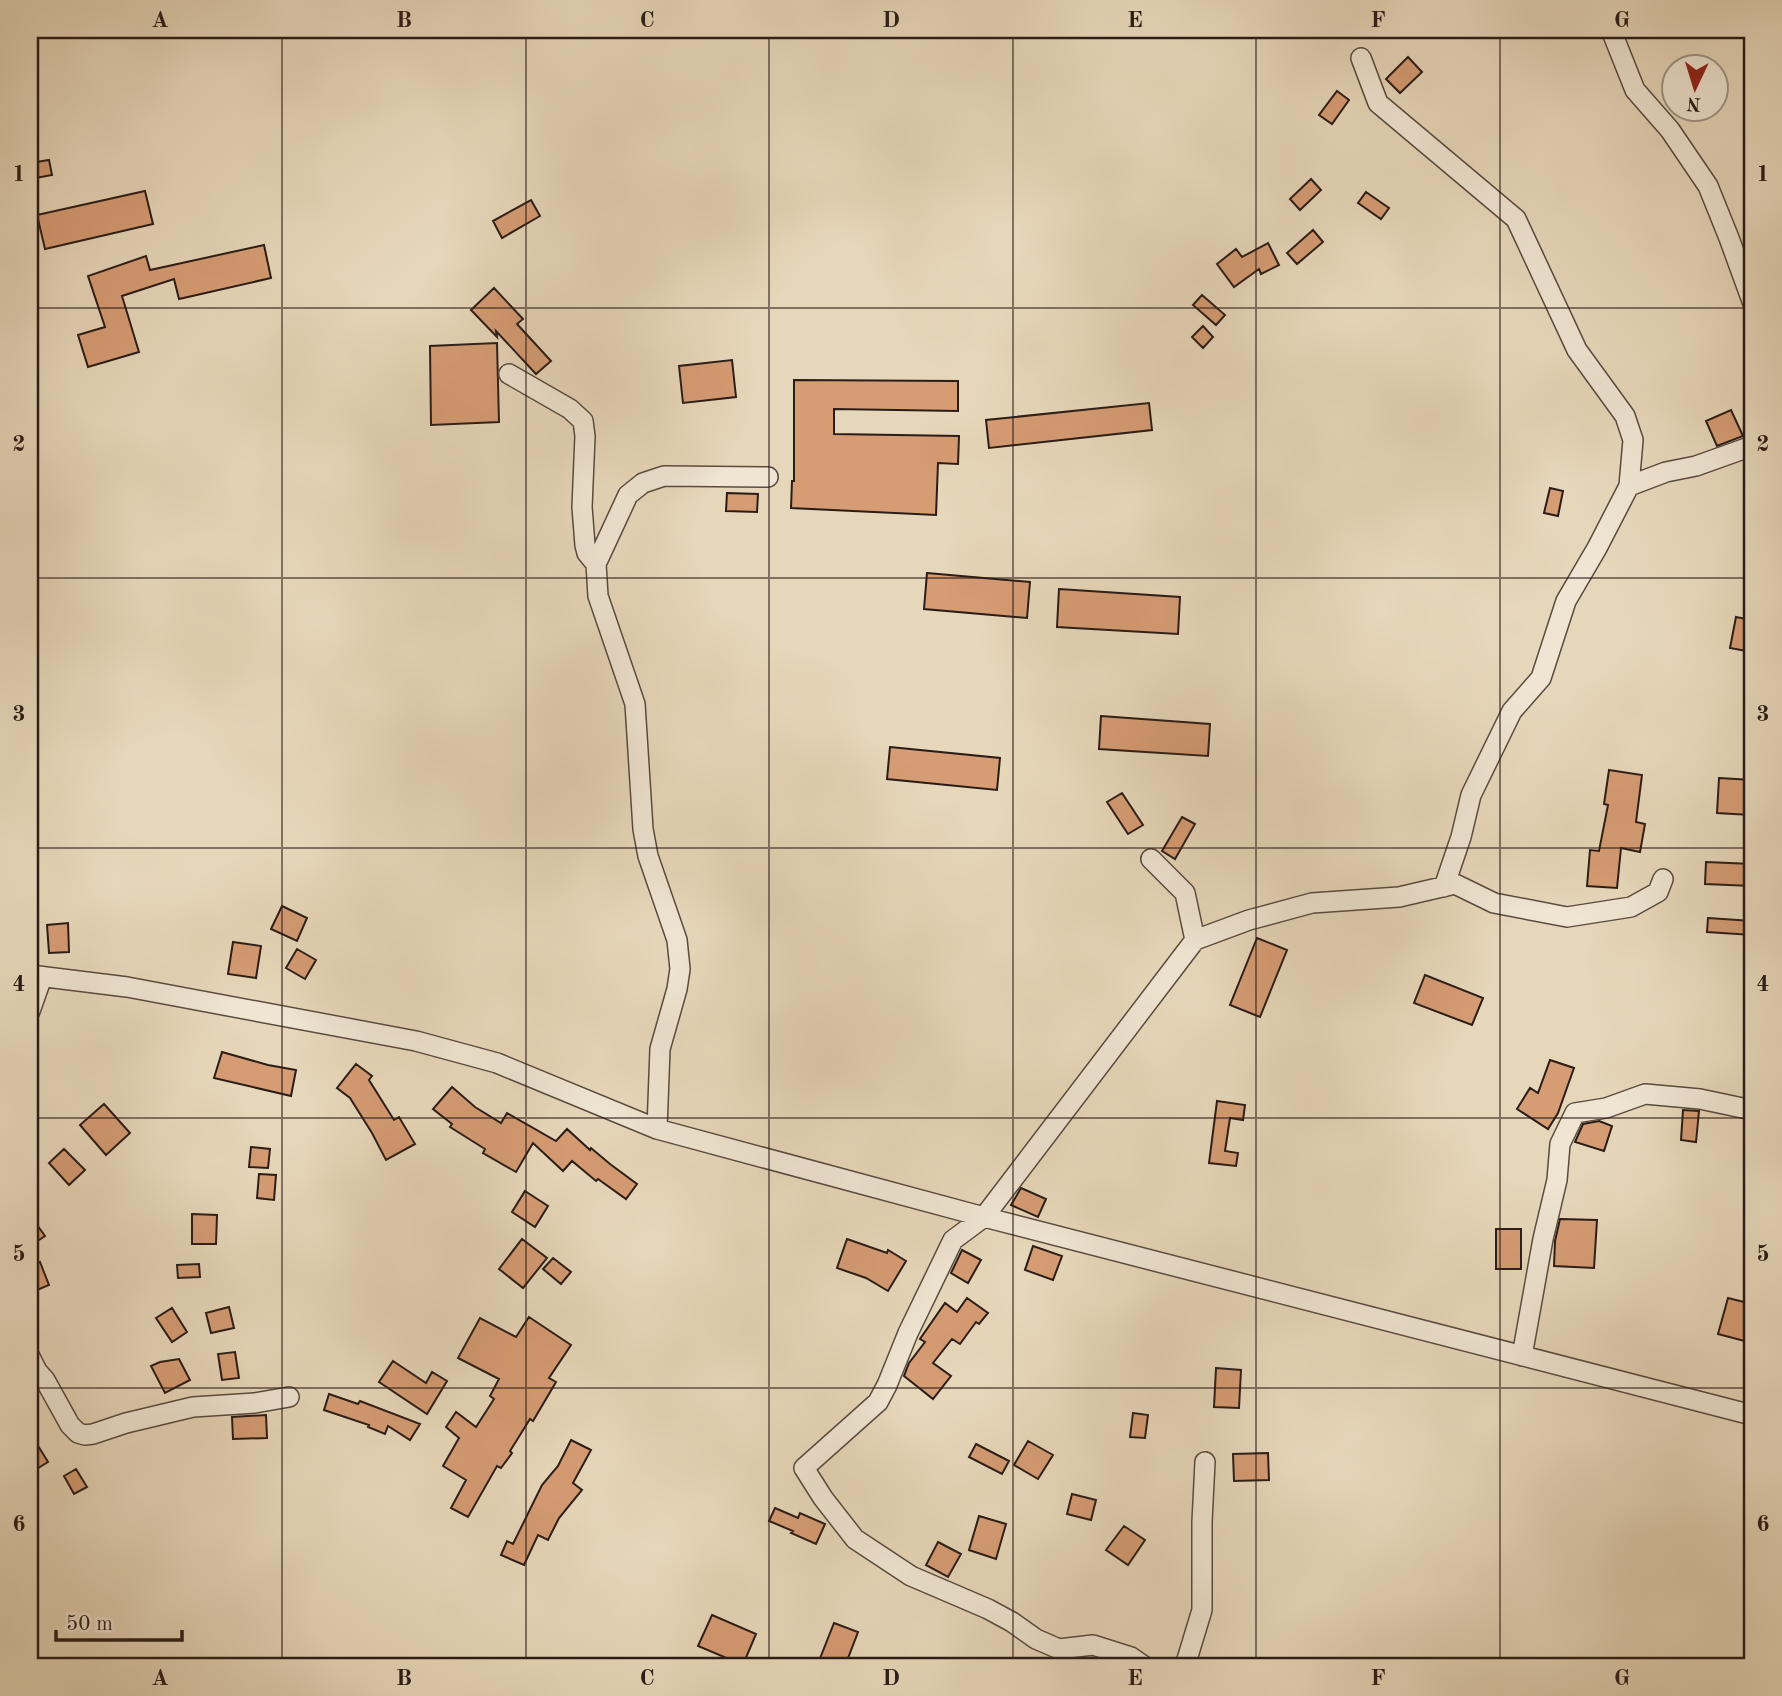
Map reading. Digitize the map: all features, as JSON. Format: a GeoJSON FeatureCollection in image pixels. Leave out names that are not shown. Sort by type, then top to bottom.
{"type":"FeatureCollection","features":[{"type":"Feature","properties":{"kind":"street"},"geometry":{"type":"LineString","coordinates":[[1611,30],[1635,90],[1670,130],[1708,186],[1752,301]]}},
{"type":"Feature","properties":{"kind":"street"},"geometry":{"type":"LineString","coordinates":[[1361,58],[1378,103],[1516,219],[1577,350],[1625,416],[1633,440],[1629,486],[1566,601],[1541,678],[1512,711],[1471,795],[1461,837],[1444,887]]}},
{"type":"Feature","properties":{"kind":"street"},"geometry":{"type":"LineString","coordinates":[[509,374],[570,409],[583,421],[586,436],[582,506],[585,545],[587,553],[596,564]]}},
{"type":"Feature","properties":{"kind":"street"},"geometry":{"type":"LineString","coordinates":[[1629,486],[1752,446]]}},
{"type":"Feature","properties":{"kind":"street"},"geometry":{"type":"LineString","coordinates":[[657,1129],[660,1049],[680,969],[677,940],[648,856],[643,829],[635,704],[598,596],[596,564],[628,495],[643,483],[664,476],[768,477]]}},
{"type":"Feature","properties":{"kind":"street"},"geometry":{"type":"LineString","coordinates":[[1151,859],[1185,893],[1195,940]]}},
{"type":"Feature","properties":{"kind":"street"},"geometry":{"type":"LineString","coordinates":[[1144,1666],[1131,1657],[1093,1645],[1059,1648],[1036,1639],[988,1609],[911,1576],[855,1539],[804,1468],[878,1402],[953,1240],[984,1217],[1195,940],[1249,920],[1312,903],[1399,897],[1455,884],[1494,903],[1567,917],[1631,907],[1658,892],[1663,879]]}},
{"type":"Feature","properties":{"kind":"street"},"geometry":{"type":"LineString","coordinates":[[30,1011],[36,976],[127,987],[416,1041],[498,1063],[657,1129],[984,1217],[1752,1415]]}},
{"type":"Feature","properties":{"kind":"street"},"geometry":{"type":"LineString","coordinates":[[1522,1356],[1543,1239],[1557,1180],[1560,1144],[1575,1113],[1606,1108],[1645,1094],[1700,1099],[1752,1110]]}},
{"type":"Feature","properties":{"kind":"street"},"geometry":{"type":"LineString","coordinates":[[30,1357],[70,1425],[78,1433],[85,1435],[193,1407],[254,1404],[289,1397]]}},
{"type":"Feature","properties":{"kind":"street"},"geometry":{"type":"LineString","coordinates":[[1185,1666],[1202,1609],[1205,1462]]}},
{"type":"Feature","properties":{"kind":"building"},"geometry":{"type":"Polygon","coordinates":[[[1408,57],[1422,72],[1400,93],[1386,79],[1408,57]]]}},
{"type":"Feature","properties":{"kind":"building"},"geometry":{"type":"Polygon","coordinates":[[[1337,91],[1349,100],[1332,124],[1319,115],[1337,91]]]}},
{"type":"Feature","properties":{"kind":"building"},"geometry":{"type":"Polygon","coordinates":[[[49,160],[52,175],[30,179],[30,163],[49,160]]]}},
{"type":"Feature","properties":{"kind":"building"},"geometry":{"type":"Polygon","coordinates":[[[1311,179],[1321,190],[1300,210],[1290,199],[1311,179]]]}},
{"type":"Feature","properties":{"kind":"building"},"geometry":{"type":"Polygon","coordinates":[[[145,191],[153,224],[45,249],[37,215],[145,191]]]}},
{"type":"Feature","properties":{"kind":"building"},"geometry":{"type":"Polygon","coordinates":[[[1366,192],[1389,208],[1381,219],[1358,203],[1366,192]]]}},
{"type":"Feature","properties":{"kind":"building"},"geometry":{"type":"Polygon","coordinates":[[[531,200],[540,216],[502,238],[493,221],[531,200]]]}},
{"type":"Feature","properties":{"kind":"building"},"geometry":{"type":"Polygon","coordinates":[[[1313,230],[1323,242],[1297,264],[1287,253],[1313,230]]]}},
{"type":"Feature","properties":{"kind":"building"},"geometry":{"type":"Polygon","coordinates":[[[1268,243],[1279,265],[1261,274],[1259,269],[1234,287],[1217,264],[1236,249],[1242,257],[1268,243]]]}},
{"type":"Feature","properties":{"kind":"building"},"geometry":{"type":"Polygon","coordinates":[[[264,245],[271,278],[179,299],[174,279],[122,296],[139,352],[88,367],[78,335],[105,327],[88,276],[146,256],[150,270],[264,245]]]}},
{"type":"Feature","properties":{"kind":"building"},"geometry":{"type":"Polygon","coordinates":[[[494,288],[523,319],[517,324],[551,361],[536,374],[496,331],[497,337],[471,310],[494,288]]]}},
{"type":"Feature","properties":{"kind":"building"},"geometry":{"type":"Polygon","coordinates":[[[1202,295],[1225,315],[1216,325],[1193,305],[1202,295]]]}},
{"type":"Feature","properties":{"kind":"building"},"geometry":{"type":"Polygon","coordinates":[[[1203,326],[1213,337],[1203,348],[1192,337],[1203,326]]]}},
{"type":"Feature","properties":{"kind":"building"},"geometry":{"type":"Polygon","coordinates":[[[497,343],[499,422],[431,425],[430,346],[497,343]]]}},
{"type":"Feature","properties":{"kind":"building"},"geometry":{"type":"Polygon","coordinates":[[[732,360],[736,397],[683,403],[679,366],[732,360]]]}},
{"type":"Feature","properties":{"kind":"building"},"geometry":{"type":"Polygon","coordinates":[[[794,380],[958,381],[958,411],[834,409],[834,434],[959,436],[958,464],[938,463],[936,515],[791,508],[794,481],[794,380]]]}},
{"type":"Feature","properties":{"kind":"building"},"geometry":{"type":"Polygon","coordinates":[[[1149,403],[1152,430],[989,448],[986,420],[1149,403]]]}},
{"type":"Feature","properties":{"kind":"building"},"geometry":{"type":"Polygon","coordinates":[[[1731,410],[1743,436],[1717,446],[1706,421],[1731,410]]]}},
{"type":"Feature","properties":{"kind":"building"},"geometry":{"type":"Polygon","coordinates":[[[1550,488],[1563,491],[1558,516],[1544,513],[1550,488]]]}},
{"type":"Feature","properties":{"kind":"building"},"geometry":{"type":"Polygon","coordinates":[[[727,493],[758,494],[757,512],[726,511],[727,493]]]}},
{"type":"Feature","properties":{"kind":"building"},"geometry":{"type":"Polygon","coordinates":[[[927,573],[1030,582],[1027,618],[924,609],[927,573]]]}},
{"type":"Feature","properties":{"kind":"building"},"geometry":{"type":"Polygon","coordinates":[[[1059,589],[1180,597],[1178,634],[1057,627],[1059,589]]]}},
{"type":"Feature","properties":{"kind":"building"},"geometry":{"type":"Polygon","coordinates":[[[1736,617],[1752,620],[1752,652],[1730,648],[1736,617]]]}},
{"type":"Feature","properties":{"kind":"building"},"geometry":{"type":"Polygon","coordinates":[[[1101,716],[1210,724],[1208,756],[1099,749],[1101,716]]]}},
{"type":"Feature","properties":{"kind":"building"},"geometry":{"type":"Polygon","coordinates":[[[890,747],[1000,758],[997,790],[887,779],[890,747]]]}},
{"type":"Feature","properties":{"kind":"building"},"geometry":{"type":"Polygon","coordinates":[[[1609,770],[1642,775],[1636,822],[1645,824],[1640,852],[1621,848],[1617,888],[1587,886],[1590,850],[1599,851],[1608,805],[1604,804],[1609,770]]]}},
{"type":"Feature","properties":{"kind":"building"},"geometry":{"type":"Polygon","coordinates":[[[1719,778],[1752,780],[1750,815],[1717,813],[1719,778]]]}},
{"type":"Feature","properties":{"kind":"building"},"geometry":{"type":"Polygon","coordinates":[[[1122,793],[1143,825],[1128,834],[1107,802],[1122,793]]]}},
{"type":"Feature","properties":{"kind":"building"},"geometry":{"type":"Polygon","coordinates":[[[1182,817],[1195,824],[1175,859],[1162,851],[1182,817]]]}},
{"type":"Feature","properties":{"kind":"building"},"geometry":{"type":"Polygon","coordinates":[[[1706,862],[1752,864],[1752,886],[1705,884],[1706,862]]]}},
{"type":"Feature","properties":{"kind":"building"},"geometry":{"type":"Polygon","coordinates":[[[282,906],[307,918],[297,941],[271,929],[282,906]]]}},
{"type":"Feature","properties":{"kind":"building"},"geometry":{"type":"Polygon","coordinates":[[[1708,918],[1752,921],[1752,935],[1707,932],[1708,918]]]}},
{"type":"Feature","properties":{"kind":"building"},"geometry":{"type":"Polygon","coordinates":[[[68,923],[69,952],[49,953],[47,925],[68,923]]]}},
{"type":"Feature","properties":{"kind":"building"},"geometry":{"type":"Polygon","coordinates":[[[1257,938],[1287,950],[1260,1017],[1230,1005],[1257,938]]]}},
{"type":"Feature","properties":{"kind":"building"},"geometry":{"type":"Polygon","coordinates":[[[233,942],[261,946],[256,978],[228,974],[233,942]]]}},
{"type":"Feature","properties":{"kind":"building"},"geometry":{"type":"Polygon","coordinates":[[[297,949],[316,960],[305,979],[286,968],[297,949]]]}},
{"type":"Feature","properties":{"kind":"building"},"geometry":{"type":"Polygon","coordinates":[[[1425,975],[1483,998],[1472,1025],[1414,1003],[1425,975]]]}},
{"type":"Feature","properties":{"kind":"building"},"geometry":{"type":"Polygon","coordinates":[[[222,1052],[296,1070],[291,1096],[214,1078],[222,1052]]]}},
{"type":"Feature","properties":{"kind":"building"},"geometry":{"type":"Polygon","coordinates":[[[1550,1060],[1574,1068],[1558,1113],[1548,1129],[1517,1109],[1530,1088],[1538,1093],[1550,1060]]]}},
{"type":"Feature","properties":{"kind":"building"},"geometry":{"type":"Polygon","coordinates":[[[356,1064],[372,1076],[369,1080],[394,1120],[399,1117],[415,1144],[386,1160],[350,1098],[337,1088],[356,1064]]]}},
{"type":"Feature","properties":{"kind":"building"},"geometry":{"type":"Polygon","coordinates":[[[452,1087],[475,1107],[501,1123],[507,1113],[556,1141],[567,1129],[590,1150],[591,1148],[637,1184],[626,1199],[598,1179],[596,1181],[572,1161],[563,1171],[533,1143],[516,1172],[483,1153],[485,1149],[450,1127],[452,1124],[433,1109],[452,1087]]]}},
{"type":"Feature","properties":{"kind":"building"},"geometry":{"type":"Polygon","coordinates":[[[1217,1101],[1245,1105],[1243,1120],[1230,1118],[1225,1151],[1238,1153],[1236,1166],[1209,1163],[1217,1101]]]}},
{"type":"Feature","properties":{"kind":"building"},"geometry":{"type":"Polygon","coordinates":[[[104,1104],[130,1133],[106,1155],[80,1125],[104,1104]]]}},
{"type":"Feature","properties":{"kind":"building"},"geometry":{"type":"Polygon","coordinates":[[[1683,1110],[1699,1111],[1696,1142],[1681,1140],[1683,1110]]]}},
{"type":"Feature","properties":{"kind":"building"},"geometry":{"type":"Polygon","coordinates":[[[1599,1121],[1612,1126],[1604,1151],[1575,1142],[1583,1124],[1599,1121]]]}},
{"type":"Feature","properties":{"kind":"building"},"geometry":{"type":"Polygon","coordinates":[[[251,1147],[270,1149],[268,1168],[249,1167],[251,1147]]]}},
{"type":"Feature","properties":{"kind":"building"},"geometry":{"type":"Polygon","coordinates":[[[64,1149],[85,1170],[69,1185],[49,1163],[64,1149]]]}},
{"type":"Feature","properties":{"kind":"building"},"geometry":{"type":"Polygon","coordinates":[[[259,1174],[276,1175],[274,1200],[257,1198],[259,1174]]]}},
{"type":"Feature","properties":{"kind":"building"},"geometry":{"type":"Polygon","coordinates":[[[1021,1188],[1046,1199],[1038,1217],[1011,1205],[1021,1188]]]}},
{"type":"Feature","properties":{"kind":"building"},"geometry":{"type":"Polygon","coordinates":[[[525,1191],[548,1206],[535,1227],[512,1212],[525,1191]]]}},
{"type":"Feature","properties":{"kind":"building"},"geometry":{"type":"Polygon","coordinates":[[[192,1214],[217,1215],[216,1244],[192,1244],[192,1214]]]}},
{"type":"Feature","properties":{"kind":"building"},"geometry":{"type":"Polygon","coordinates":[[[30,1215],[45,1236],[30,1246],[30,1215]]]}},
{"type":"Feature","properties":{"kind":"building"},"geometry":{"type":"Polygon","coordinates":[[[1560,1219],[1597,1220],[1594,1268],[1554,1266],[1555,1241],[1560,1219]]]}},
{"type":"Feature","properties":{"kind":"building"},"geometry":{"type":"Polygon","coordinates":[[[1496,1229],[1521,1229],[1521,1269],[1496,1269],[1496,1229]]]}},
{"type":"Feature","properties":{"kind":"building"},"geometry":{"type":"Polygon","coordinates":[[[522,1239],[547,1258],[523,1288],[499,1269],[522,1239]]]}},
{"type":"Feature","properties":{"kind":"building"},"geometry":{"type":"Polygon","coordinates":[[[847,1239],[887,1253],[888,1250],[906,1261],[888,1291],[866,1278],[837,1268],[847,1239]]]}},
{"type":"Feature","properties":{"kind":"building"},"geometry":{"type":"Polygon","coordinates":[[[1033,1246],[1062,1256],[1053,1280],[1025,1270],[1033,1246]]]}},
{"type":"Feature","properties":{"kind":"building"},"geometry":{"type":"Polygon","coordinates":[[[962,1250],[981,1260],[968,1283],[951,1273],[962,1250]]]}},
{"type":"Feature","properties":{"kind":"building"},"geometry":{"type":"Polygon","coordinates":[[[553,1258],[571,1272],[561,1284],[543,1269],[553,1258]]]}},
{"type":"Feature","properties":{"kind":"building"},"geometry":{"type":"Polygon","coordinates":[[[40,1262],[49,1285],[30,1293],[30,1267],[40,1262]]]}},
{"type":"Feature","properties":{"kind":"building"},"geometry":{"type":"Polygon","coordinates":[[[199,1264],[200,1277],[178,1278],[177,1265],[199,1264]]]}},
{"type":"Feature","properties":{"kind":"building"},"geometry":{"type":"Polygon","coordinates":[[[967,1298],[988,1313],[979,1324],[976,1322],[960,1344],[952,1339],[933,1363],[951,1376],[933,1399],[904,1376],[909,1363],[925,1342],[920,1339],[945,1303],[957,1312],[967,1298]]]}},
{"type":"Feature","properties":{"kind":"building"},"geometry":{"type":"Polygon","coordinates":[[[1728,1298],[1752,1304],[1752,1343],[1718,1334],[1728,1298]]]}},
{"type":"Feature","properties":{"kind":"building"},"geometry":{"type":"Polygon","coordinates":[[[229,1307],[234,1328],[211,1333],[206,1313],[229,1307]]]}},
{"type":"Feature","properties":{"kind":"building"},"geometry":{"type":"Polygon","coordinates":[[[172,1308],[187,1332],[172,1342],[156,1318],[172,1308]]]}},
{"type":"Feature","properties":{"kind":"building"},"geometry":{"type":"Polygon","coordinates":[[[529,1317],[571,1345],[549,1378],[556,1382],[533,1421],[530,1419],[501,1468],[497,1466],[468,1517],[451,1508],[466,1480],[443,1466],[459,1438],[446,1427],[456,1412],[476,1427],[494,1399],[490,1396],[499,1379],[458,1358],[480,1318],[516,1337],[529,1317]]]}},
{"type":"Feature","properties":{"kind":"building"},"geometry":{"type":"Polygon","coordinates":[[[235,1352],[239,1378],[222,1380],[218,1354],[235,1352]]]}},
{"type":"Feature","properties":{"kind":"building"},"geometry":{"type":"Polygon","coordinates":[[[179,1359],[190,1380],[165,1393],[151,1366],[179,1359]]]}},
{"type":"Feature","properties":{"kind":"building"},"geometry":{"type":"Polygon","coordinates":[[[393,1361],[426,1383],[432,1372],[447,1381],[427,1414],[379,1382],[393,1361]]]}},
{"type":"Feature","properties":{"kind":"building"},"geometry":{"type":"Polygon","coordinates":[[[1216,1368],[1241,1370],[1239,1408],[1214,1407],[1216,1368]]]}},
{"type":"Feature","properties":{"kind":"building"},"geometry":{"type":"Polygon","coordinates":[[[329,1394],[358,1404],[360,1401],[420,1424],[410,1440],[388,1426],[385,1434],[368,1427],[369,1425],[324,1410],[329,1394]]]}},
{"type":"Feature","properties":{"kind":"building"},"geometry":{"type":"Polygon","coordinates":[[[1133,1413],[1148,1415],[1145,1438],[1130,1437],[1133,1413]]]}},
{"type":"Feature","properties":{"kind":"building"},"geometry":{"type":"Polygon","coordinates":[[[266,1415],[267,1438],[233,1439],[232,1417],[266,1415]]]}},
{"type":"Feature","properties":{"kind":"building"},"geometry":{"type":"Polygon","coordinates":[[[30,1433],[48,1462],[30,1473],[30,1433]]]}},
{"type":"Feature","properties":{"kind":"building"},"geometry":{"type":"Polygon","coordinates":[[[571,1440],[591,1450],[573,1483],[582,1490],[559,1518],[548,1540],[538,1535],[524,1565],[501,1555],[507,1541],[513,1544],[542,1485],[558,1466],[571,1440]]]}},
{"type":"Feature","properties":{"kind":"building"},"geometry":{"type":"Polygon","coordinates":[[[1028,1441],[1053,1455],[1038,1479],[1014,1465],[1028,1441]]]}},
{"type":"Feature","properties":{"kind":"building"},"geometry":{"type":"Polygon","coordinates":[[[976,1444],[1009,1461],[1002,1474],[969,1457],[976,1444]]]}},
{"type":"Feature","properties":{"kind":"building"},"geometry":{"type":"Polygon","coordinates":[[[1268,1453],[1269,1480],[1234,1481],[1233,1454],[1268,1453]]]}},
{"type":"Feature","properties":{"kind":"building"},"geometry":{"type":"Polygon","coordinates":[[[76,1469],[87,1487],[74,1494],[64,1476],[76,1469]]]}},
{"type":"Feature","properties":{"kind":"building"},"geometry":{"type":"Polygon","coordinates":[[[1072,1494],[1096,1500],[1091,1520],[1067,1514],[1072,1494]]]}},
{"type":"Feature","properties":{"kind":"building"},"geometry":{"type":"Polygon","coordinates":[[[775,1508],[798,1518],[800,1513],[825,1524],[816,1544],[769,1521],[775,1508]]]}},
{"type":"Feature","properties":{"kind":"building"},"geometry":{"type":"Polygon","coordinates":[[[979,1516],[1006,1524],[996,1559],[969,1550],[979,1516]]]}},
{"type":"Feature","properties":{"kind":"building"},"geometry":{"type":"Polygon","coordinates":[[[1124,1526],[1145,1540],[1128,1565],[1106,1550],[1124,1526]]]}},
{"type":"Feature","properties":{"kind":"building"},"geometry":{"type":"Polygon","coordinates":[[[938,1542],[961,1554],[948,1577],[926,1565],[938,1542]]]}},
{"type":"Feature","properties":{"kind":"building"},"geometry":{"type":"Polygon","coordinates":[[[712,1615],[756,1634],[743,1665],[698,1646],[712,1615]]]}},
{"type":"Feature","properties":{"kind":"building"},"geometry":{"type":"Polygon","coordinates":[[[834,1623],[858,1632],[845,1666],[817,1666],[834,1623]]]}}]}
